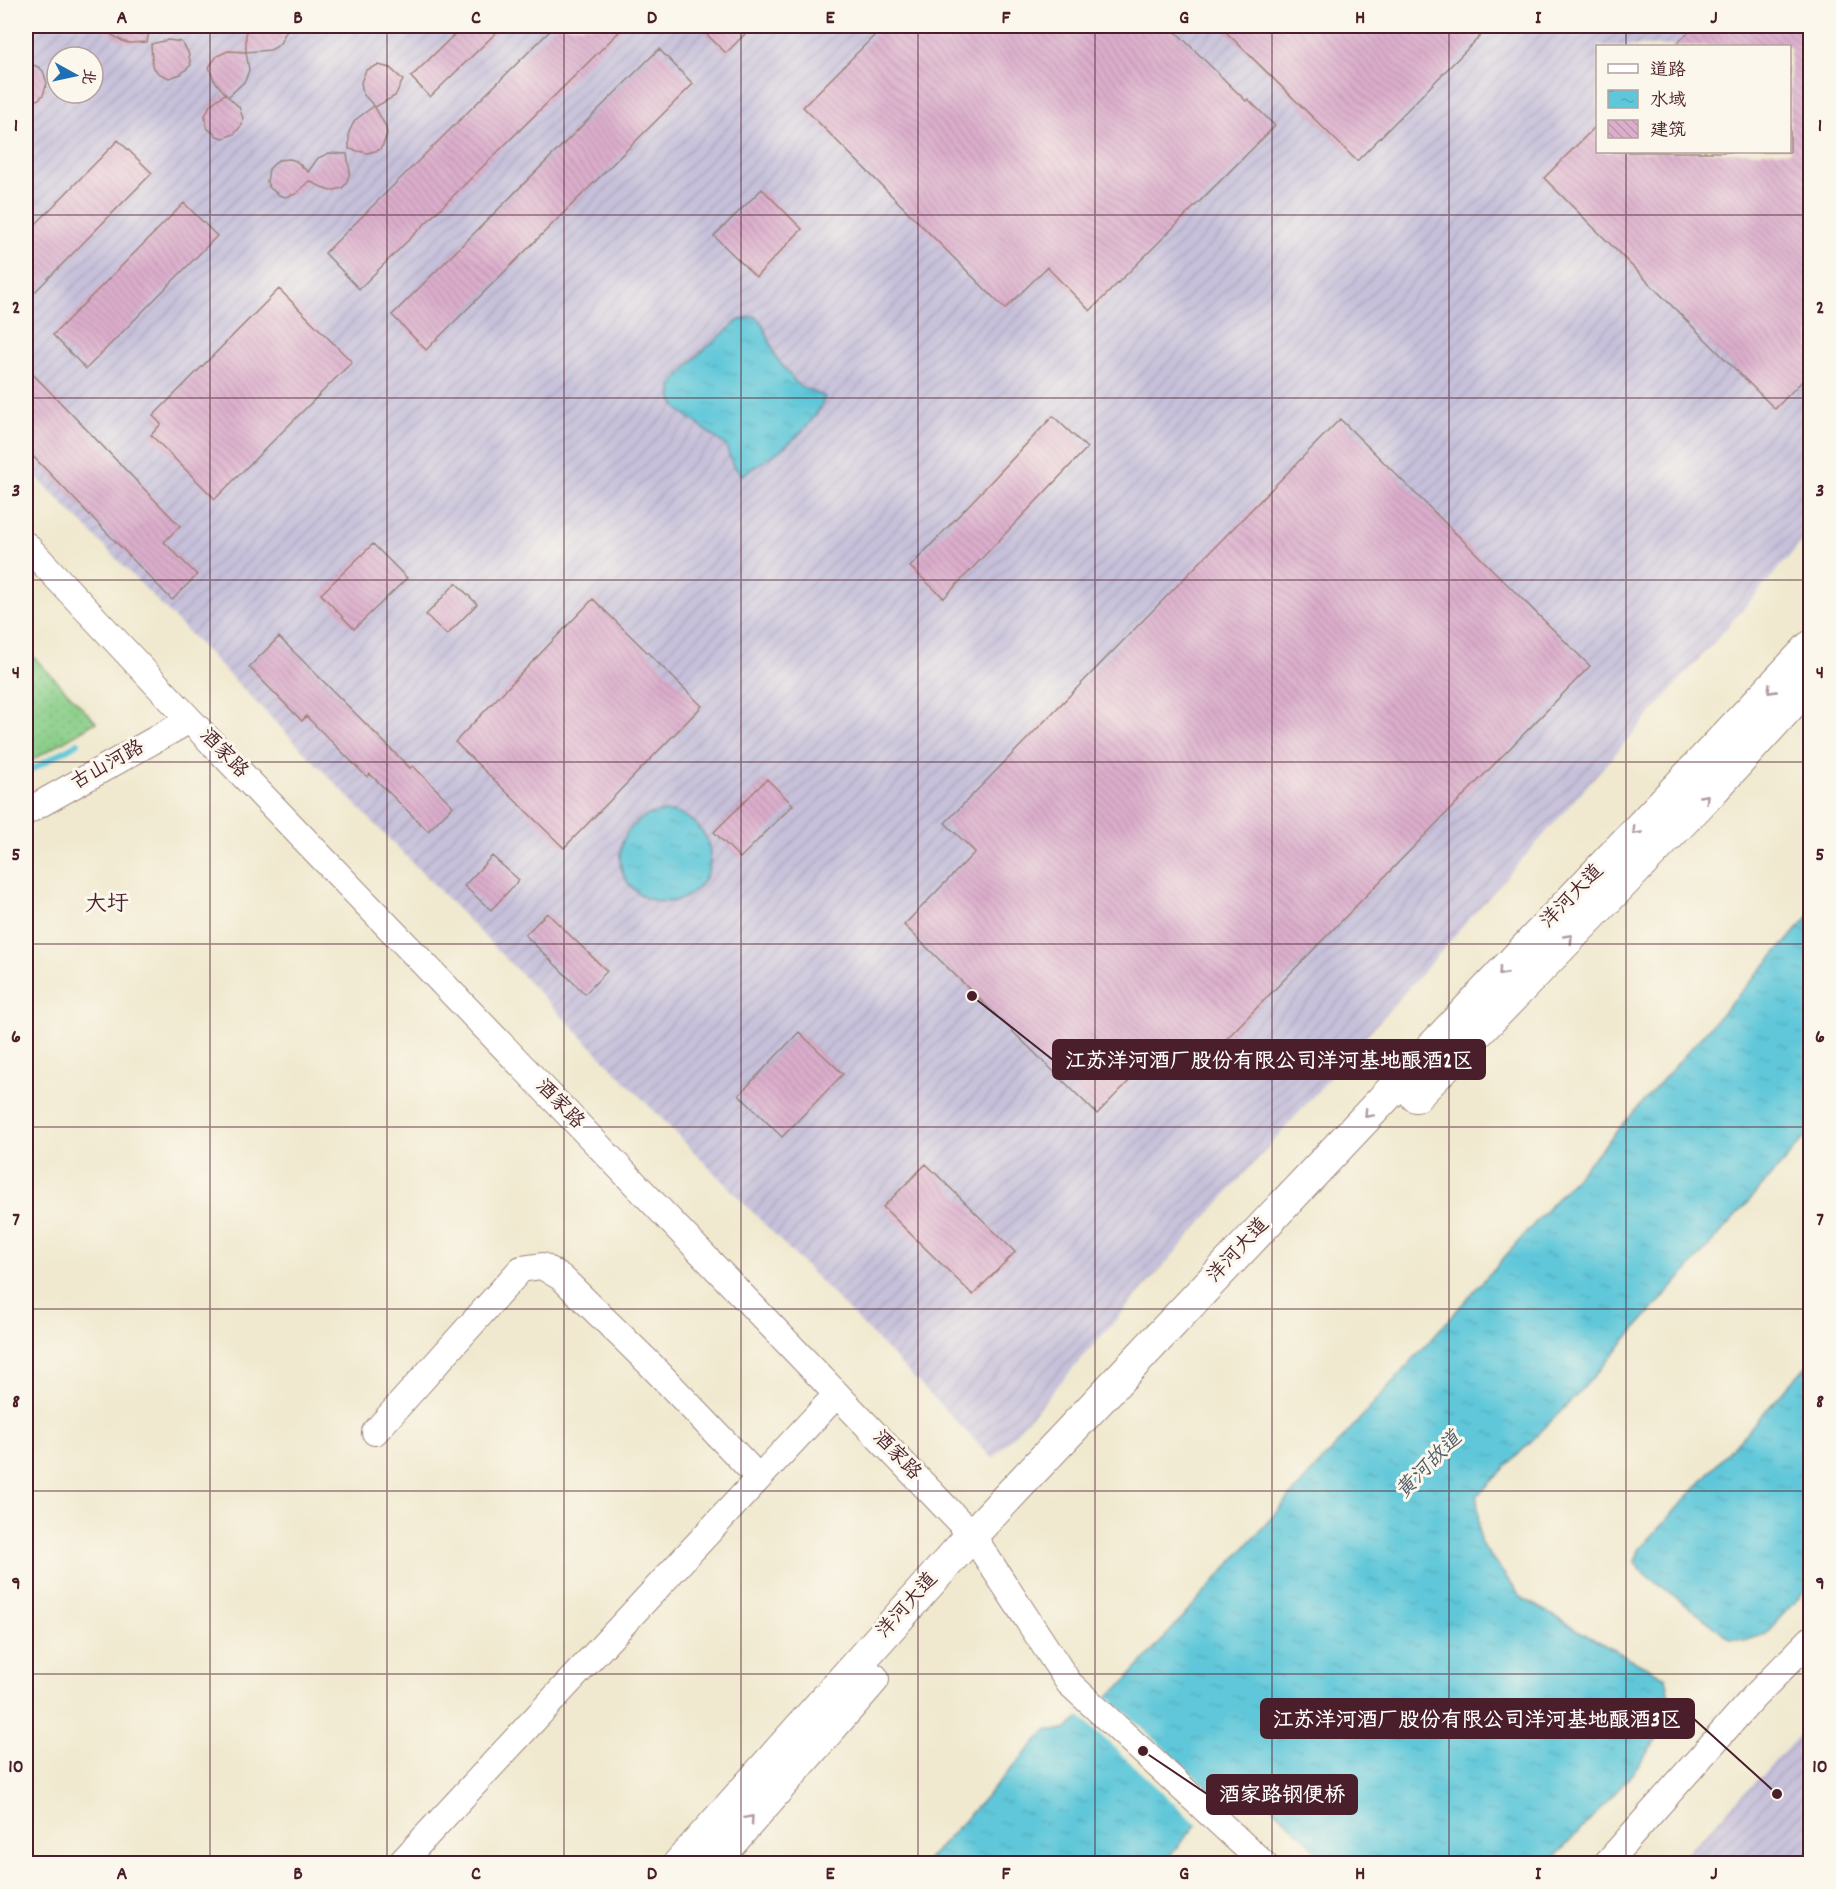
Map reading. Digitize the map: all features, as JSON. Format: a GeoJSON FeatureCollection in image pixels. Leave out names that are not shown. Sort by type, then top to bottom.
{"type":"FeatureCollection","features":[{"type":"Feature","properties":{"kind":"main road","name":"洋河大道"},"geometry":{"type":"LineString","coordinates":[[679,1863],[1810,647]]}},
{"type":"Feature","properties":{"kind":"main road","name":"洋河大道"},"geometry":{"type":"LineString","coordinates":[[712,1863],[977,1544],[1710,793],[1810,683]]}},
{"type":"Feature","properties":{"kind":"street","name":"酒家路"},"geometry":{"type":"LineString","coordinates":[[26,545],[190,720],[837,1394],[977,1544],[1069,1683],[1235,1836],[1256,1861]]}},
{"type":"Feature","properties":{"kind":"street","name":"古山河路"},"geometry":{"type":"LineString","coordinates":[[26,812],[190,720]]}},
{"type":"Feature","properties":{"kind":"street"},"geometry":{"type":"LineString","coordinates":[[375,1432],[521,1269],[542,1266],[562,1278],[651,1365],[759,1478]]}},
{"type":"Feature","properties":{"kind":"street"},"geometry":{"type":"LineString","coordinates":[[400,1863],[837,1394]]}},
{"type":"Feature","properties":{"kind":"street"},"geometry":{"type":"LineString","coordinates":[[1606,1863],[1753,1698],[1810,1640]]}},
{"type":"Feature","properties":{"kind":"shaded area"},"geometry":{"type":"Polygon","coordinates":[[[26,26],[1810,26],[1810,533],[993,1459],[26,466],[26,26]]]}},
{"type":"Feature","properties":{"kind":"shaded area"},"geometry":{"type":"Polygon","coordinates":[[[1810,1724],[1810,1863],[1677,1863],[1810,1724]]]}},
{"type":"Feature","properties":{"kind":"green space"},"geometry":{"type":"Polygon","coordinates":[[[26,649],[96,722],[26,764],[26,649]]]}},
{"type":"Feature","properties":{"kind":"water"},"geometry":{"type":"Polygon","coordinates":[[[754,316],[762,323],[777,359],[799,386],[825,397],[811,421],[801,432],[766,460],[742,475],[732,464],[726,446],[678,409],[672,400],[672,384],[697,356],[738,321],[754,316]]]}},
{"type":"Feature","properties":{"kind":"water"},"geometry":{"type":"Polygon","coordinates":[[[665,812],[682,815],[697,825],[707,840],[710,857],[707,874],[697,889],[682,899],[665,902],[648,899],[633,889],[623,874],[620,857],[623,840],[633,825],[648,815],[665,812]]]}},
{"type":"Feature","properties":{"kind":"water","name":"黄河故道"},"geometry":{"type":"Polygon","coordinates":[[[1810,915],[1810,1132],[1577,1395],[1477,1496],[1480,1542],[1521,1597],[1595,1640],[1666,1677],[1674,1716],[1627,1780],[1557,1855],[1541,1864],[1329,1863],[1270,1804],[1233,1783],[1163,1863],[924,1864],[1047,1730],[1065,1730],[1123,1684],[1810,915]]]}},
{"type":"Feature","properties":{"kind":"water"},"geometry":{"type":"Polygon","coordinates":[[[1810,1362],[1810,1585],[1765,1634],[1745,1641],[1731,1639],[1640,1570],[1635,1562],[1639,1550],[1810,1362]]]}},
{"type":"Feature","properties":{"kind":"pier"},"geometry":{"type":"Polygon","coordinates":[[[1105,1694],[1221,1800],[1199,1827],[1079,1715],[1105,1694]]]}},
{"type":"Feature","properties":{"kind":"building"},"geometry":{"type":"Polygon","coordinates":[[[97,26],[150,26],[147,42],[130,43],[124,42],[97,26]]]}},
{"type":"Feature","properties":{"kind":"building"},"geometry":{"type":"Polygon","coordinates":[[[246,26],[289,26],[276,47],[270,50],[246,52],[246,26]]]}},
{"type":"Feature","properties":{"kind":"building"},"geometry":{"type":"Polygon","coordinates":[[[463,26],[503,26],[430,97],[411,77],[463,26]]]}},
{"type":"Feature","properties":{"kind":"building"},"geometry":{"type":"Polygon","coordinates":[[[555,26],[625,26],[359,289],[325,253],[555,26]]]}},
{"type":"Feature","properties":{"kind":"building"},"geometry":{"type":"Polygon","coordinates":[[[698,26],[753,26],[726,53],[698,26]]]}},
{"type":"Feature","properties":{"kind":"building"},"geometry":{"type":"Polygon","coordinates":[[[884,26],[1170,26],[1246,101],[1248,99],[1275,126],[1090,311],[1047,267],[1005,309],[803,107],[884,26]]]}},
{"type":"Feature","properties":{"kind":"building"},"geometry":{"type":"Polygon","coordinates":[[[1220,26],[1490,26],[1357,161],[1220,26]]]}},
{"type":"Feature","properties":{"kind":"building"},"geometry":{"type":"Polygon","coordinates":[[[1695,26],[1810,26],[1810,373],[1775,409],[1544,178],[1596,126],[1596,153],[1791,153],[1791,45],[1675,45],[1695,26]]]}},
{"type":"Feature","properties":{"kind":"building"},"geometry":{"type":"Polygon","coordinates":[[[168,40],[181,42],[188,52],[191,65],[181,74],[169,78],[158,73],[154,68],[151,44],[168,40]]]}},
{"type":"Feature","properties":{"kind":"building"},"geometry":{"type":"Polygon","coordinates":[[[659,49],[693,84],[426,350],[392,315],[659,49]]]}},
{"type":"Feature","properties":{"kind":"building"},"geometry":{"type":"Polygon","coordinates":[[[228,51],[246,52],[249,70],[245,81],[228,97],[214,80],[209,67],[217,56],[228,51]]]}},
{"type":"Feature","properties":{"kind":"building"},"geometry":{"type":"Polygon","coordinates":[[[26,62],[43,71],[45,89],[39,99],[26,105],[26,62]]]}},
{"type":"Feature","properties":{"kind":"building"},"geometry":{"type":"Polygon","coordinates":[[[378,65],[390,68],[403,80],[395,96],[375,107],[386,127],[387,134],[379,150],[367,153],[349,149],[349,132],[355,120],[374,106],[363,94],[361,82],[366,70],[378,65]]]}},
{"type":"Feature","properties":{"kind":"building"},"geometry":{"type":"Polygon","coordinates":[[[225,94],[239,107],[243,118],[242,125],[234,134],[223,138],[207,128],[205,116],[210,105],[225,94]]]}},
{"type":"Feature","properties":{"kind":"building"},"geometry":{"type":"Polygon","coordinates":[[[118,140],[152,173],[26,301],[26,234],[118,140]]]}},
{"type":"Feature","properties":{"kind":"building"},"geometry":{"type":"Polygon","coordinates":[[[329,153],[347,154],[350,172],[342,188],[330,191],[309,181],[296,194],[285,197],[269,187],[267,182],[269,169],[278,160],[296,161],[308,172],[318,158],[329,153]]]}},
{"type":"Feature","properties":{"kind":"building"},"geometry":{"type":"Polygon","coordinates":[[[762,189],[802,229],[756,277],[714,236],[762,189]]]}},
{"type":"Feature","properties":{"kind":"building"},"geometry":{"type":"Polygon","coordinates":[[[184,203],[217,236],[86,369],[53,335],[184,203]]]}},
{"type":"Feature","properties":{"kind":"building"},"geometry":{"type":"Polygon","coordinates":[[[279,289],[352,362],[215,499],[151,435],[161,424],[153,416],[279,289]]]}},
{"type":"Feature","properties":{"kind":"building"},"geometry":{"type":"Polygon","coordinates":[[[26,367],[180,526],[164,542],[197,575],[172,600],[26,449],[26,367]]]}},
{"type":"Feature","properties":{"kind":"building"},"geometry":{"type":"Polygon","coordinates":[[[1053,416],[1087,448],[944,598],[910,567],[1053,416]]]}},
{"type":"Feature","properties":{"kind":"building"},"geometry":{"type":"Polygon","coordinates":[[[1340,419],[1590,666],[1198,1068],[1169,1040],[1097,1114],[904,925],[975,852],[945,823],[1340,419]]]}},
{"type":"Feature","properties":{"kind":"building"},"geometry":{"type":"Polygon","coordinates":[[[373,544],[407,578],[354,629],[321,594],[373,544]]]}},
{"type":"Feature","properties":{"kind":"building"},"geometry":{"type":"Polygon","coordinates":[[[456,583],[477,604],[447,635],[426,615],[456,583]]]}},
{"type":"Feature","properties":{"kind":"building"},"geometry":{"type":"Polygon","coordinates":[[[593,599],[702,706],[564,848],[455,742],[593,599]]]}},
{"type":"Feature","properties":{"kind":"building"},"geometry":{"type":"Polygon","coordinates":[[[279,637],[410,768],[413,766],[453,806],[428,831],[370,774],[367,777],[306,716],[302,721],[249,667],[279,637]]]}},
{"type":"Feature","properties":{"kind":"building"},"geometry":{"type":"Polygon","coordinates":[[[767,779],[793,805],[740,858],[714,832],[767,779]]]}},
{"type":"Feature","properties":{"kind":"building"},"geometry":{"type":"Polygon","coordinates":[[[492,856],[519,880],[491,910],[464,886],[492,856]]]}},
{"type":"Feature","properties":{"kind":"building"},"geometry":{"type":"Polygon","coordinates":[[[547,913],[607,971],[585,994],[525,935],[547,913]]]}},
{"type":"Feature","properties":{"kind":"building"},"geometry":{"type":"Polygon","coordinates":[[[799,1032],[843,1074],[782,1137],[739,1095],[799,1032]]]}},
{"type":"Feature","properties":{"kind":"building"},"geometry":{"type":"Polygon","coordinates":[[[926,1164],[1015,1252],[973,1295],[883,1207],[926,1164]]]}},
{"type":"Feature","properties":{"kind":"waterway"},"geometry":{"type":"LineString","coordinates":[[26,773],[78,743]]}},
{"type":"Feature","properties":{"kind":"place","name":"江苏洋河酒厂股份有限公司洋河基地酿酒2区"},"geometry":{"type":"Point","coordinates":[972,996]}},
{"type":"Feature","properties":{"kind":"place","name":"酒家路钢便桥"},"geometry":{"type":"Point","coordinates":[1143,1751]}},
{"type":"Feature","properties":{"kind":"place","name":"江苏洋河酒厂股份有限公司洋河基地酿酒3区"},"geometry":{"type":"Point","coordinates":[1777,1794]}},
{"type":"Feature","properties":{"kind":"district","name":"大圩"},"geometry":{"type":"Point","coordinates":[107,905]}}]}
